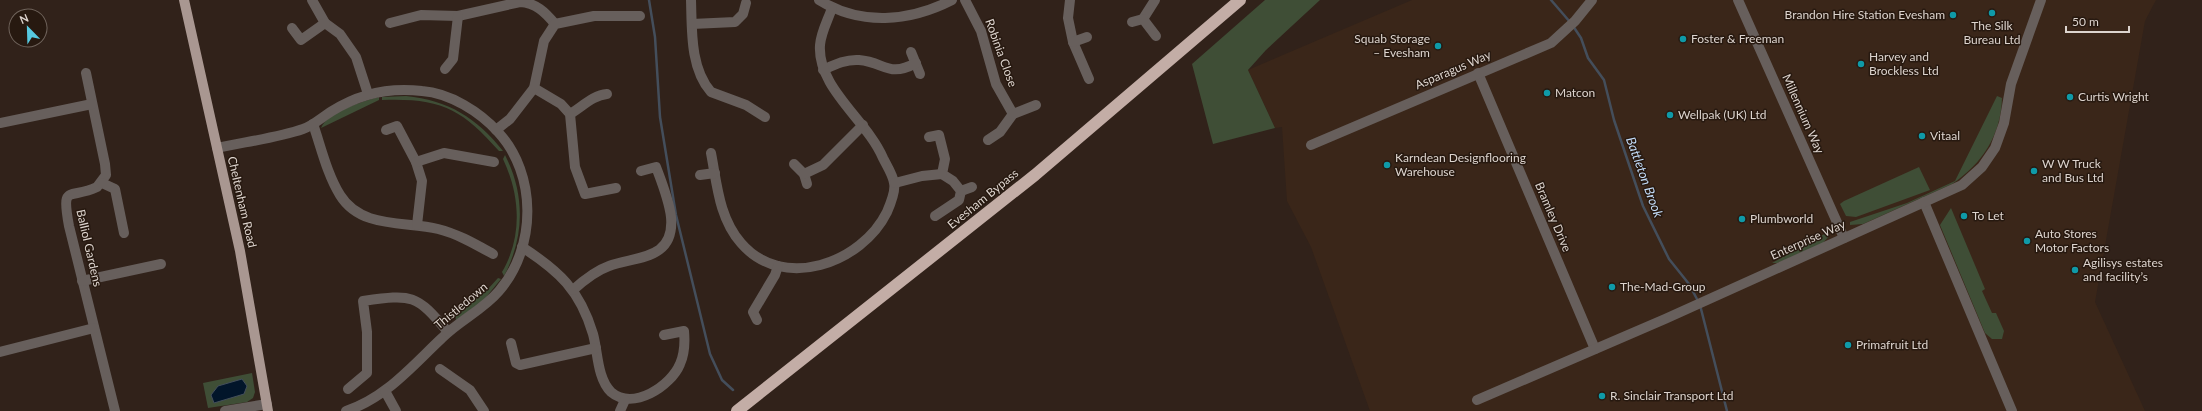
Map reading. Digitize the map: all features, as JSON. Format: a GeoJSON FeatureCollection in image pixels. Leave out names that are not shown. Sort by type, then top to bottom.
{"type":"FeatureCollection","features":[{"type":"Feature","properties":{"kind":"highway","name":"Evesham Bypass"},"geometry":{"type":"LineString","coordinates":[[737,411],[1005,200],[1240,0]]}},
{"type":"Feature","properties":{"kind":"main road","name":"Cheltenham Road"},"geometry":{"type":"LineString","coordinates":[[184,0],[248,287],[267,407]]}},
{"type":"Feature","properties":{"kind":"street"},"geometry":{"type":"LineString","coordinates":[[312,0],[325,23],[340,34],[356,58],[368,94]]}},
{"type":"Feature","properties":{"kind":"street"},"geometry":{"type":"LineString","coordinates":[[691,0],[694,50],[699,74],[707,88],[711,92],[746,105],[765,117]]}},
{"type":"Feature","properties":{"kind":"street"},"geometry":{"type":"LineString","coordinates":[[819,0],[832,8],[854,16],[878,19],[922,13],[952,0]]}},
{"type":"Feature","properties":{"kind":"street","name":"Robinia Close"},"geometry":{"type":"LineString","coordinates":[[965,0],[981,31],[996,84],[1013,114]]}},
{"type":"Feature","properties":{"kind":"street"},"geometry":{"type":"LineString","coordinates":[[1070,0],[1068,18],[1073,42],[1089,79]]}},
{"type":"Feature","properties":{"kind":"street"},"geometry":{"type":"LineString","coordinates":[[1132,22],[1142,20],[1154,0]]}},
{"type":"Feature","properties":{"kind":"street","name":"Asparagus Way"},"geometry":{"type":"LineString","coordinates":[[1311,145],[1551,43],[1571,25],[1592,0]]}},
{"type":"Feature","properties":{"kind":"street","name":"Millennium Way"},"geometry":{"type":"LineString","coordinates":[[1738,0],[1844,238]]}},
{"type":"Feature","properties":{"kind":"street","name":"Enterprise Way"},"geometry":{"type":"LineString","coordinates":[[1477,400],[1699,303],[1962,185],[1982,167],[1995,148],[2004,123],[2011,84],[2041,0]]}},
{"type":"Feature","properties":{"kind":"street"},"geometry":{"type":"LineString","coordinates":[[390,23],[421,15],[458,16],[520,2],[540,8],[555,24]]}},
{"type":"Feature","properties":{"kind":"street"},"geometry":{"type":"LineString","coordinates":[[692,24],[735,22],[743,14],[746,3]]}},
{"type":"Feature","properties":{"kind":"street"},"geometry":{"type":"LineString","coordinates":[[711,153],[721,206],[726,220],[735,235],[750,252],[778,266],[814,267],[856,249],[868,240],[882,221],[892,199],[895,183],[875,141],[833,88],[823,70],[820,60],[820,44],[832,8]]}},
{"type":"Feature","properties":{"kind":"street"},"geometry":{"type":"LineString","coordinates":[[445,69],[453,59],[458,16]]}},
{"type":"Feature","properties":{"kind":"street"},"geometry":{"type":"LineString","coordinates":[[496,130],[510,119],[534,88],[544,40],[555,24],[594,16],[640,16]]}},
{"type":"Feature","properties":{"kind":"street"},"geometry":{"type":"LineString","coordinates":[[1142,20],[1156,36]]}},
{"type":"Feature","properties":{"kind":"street"},"geometry":{"type":"LineString","coordinates":[[292,28],[301,40],[325,23]]}},
{"type":"Feature","properties":{"kind":"street"},"geometry":{"type":"LineString","coordinates":[[1073,42],[1087,37]]}},
{"type":"Feature","properties":{"kind":"street"},"geometry":{"type":"LineString","coordinates":[[911,52],[920,74]]}},
{"type":"Feature","properties":{"kind":"street"},"geometry":{"type":"LineString","coordinates":[[823,70],[850,60],[860,60],[891,70],[899,70],[916,63]]}},
{"type":"Feature","properties":{"kind":"street"},"geometry":{"type":"LineString","coordinates":[[86,73],[105,164],[106,175],[102,182],[115,189],[124,233]]}},
{"type":"Feature","properties":{"kind":"street","name":"Bramley Drive"},"geometry":{"type":"LineString","coordinates":[[1478,73],[1595,349]]}},
{"type":"Feature","properties":{"kind":"street"},"geometry":{"type":"LineString","coordinates":[[534,88],[561,104],[570,114],[575,166],[585,194],[616,188]]}},
{"type":"Feature","properties":{"kind":"street","name":"Thistledown"},"geometry":{"type":"LineString","coordinates":[[217,148],[292,132],[313,124],[348,101],[368,94],[394,90],[423,91],[448,97],[470,109],[496,130],[506,141],[515,157],[528,197],[526,233],[514,269],[500,290],[471,317],[448,332],[415,366],[384,391],[365,403],[346,411]]}},
{"type":"Feature","properties":{"kind":"street"},"geometry":{"type":"LineString","coordinates":[[570,114],[595,97],[607,94]]}},
{"type":"Feature","properties":{"kind":"street"},"geometry":{"type":"LineString","coordinates":[[0,123],[92,104]]}},
{"type":"Feature","properties":{"kind":"street"},"geometry":{"type":"LineString","coordinates":[[988,140],[1000,132],[1013,114],[1036,105]]}},
{"type":"Feature","properties":{"kind":"street"},"geometry":{"type":"LineString","coordinates":[[313,124],[333,182],[340,196],[350,206],[369,218],[417,225],[458,235],[493,254]]}},
{"type":"Feature","properties":{"kind":"street"},"geometry":{"type":"LineString","coordinates":[[794,164],[805,179],[823,165],[863,125]]}},
{"type":"Feature","properties":{"kind":"street"},"geometry":{"type":"LineString","coordinates":[[386,130],[397,126],[416,162],[422,180],[417,225]]}},
{"type":"Feature","properties":{"kind":"street"},"geometry":{"type":"LineString","coordinates":[[929,137],[939,135],[945,159],[942,174]]}},
{"type":"Feature","properties":{"kind":"street"},"geometry":{"type":"LineString","coordinates":[[416,162],[444,153],[494,162]]}},
{"type":"Feature","properties":{"kind":"street"},"geometry":{"type":"LineString","coordinates":[[573,290],[598,271],[610,265],[648,257],[656,252],[666,240],[669,234],[671,217],[656,167],[641,171]]}},
{"type":"Feature","properties":{"kind":"street"},"geometry":{"type":"LineString","coordinates":[[700,176],[715,173]]}},
{"type":"Feature","properties":{"kind":"street"},"geometry":{"type":"LineString","coordinates":[[895,183],[922,176],[942,174],[953,181],[961,191]]}},
{"type":"Feature","properties":{"kind":"street","name":"Balliol Gardens"},"geometry":{"type":"LineString","coordinates":[[102,182],[91,190],[73,192],[67,198],[66,204],[69,226],[82,281],[115,411]]}},
{"type":"Feature","properties":{"kind":"street"},"geometry":{"type":"LineString","coordinates":[[961,191],[972,187]]}},
{"type":"Feature","properties":{"kind":"street"},"geometry":{"type":"LineString","coordinates":[[935,216],[959,200],[961,191]]}},
{"type":"Feature","properties":{"kind":"street"},"geometry":{"type":"LineString","coordinates":[[1924,202],[2012,411]]}},
{"type":"Feature","properties":{"kind":"street"},"geometry":{"type":"LineString","coordinates":[[522,247],[552,268],[573,290],[581,302],[596,348],[599,367],[610,390],[625,400],[638,398],[662,386],[671,378],[680,364],[685,349],[684,331],[664,334]]}},
{"type":"Feature","properties":{"kind":"street"},"geometry":{"type":"LineString","coordinates":[[82,281],[161,264]]}},
{"type":"Feature","properties":{"kind":"street"},"geometry":{"type":"LineString","coordinates":[[757,320],[753,312],[775,276],[778,266]]}},
{"type":"Feature","properties":{"kind":"street"},"geometry":{"type":"LineString","coordinates":[[348,389],[367,373],[367,332],[363,301],[404,297],[417,301],[427,308],[448,332]]}},
{"type":"Feature","properties":{"kind":"street"},"geometry":{"type":"LineString","coordinates":[[0,352],[94,328]]}},
{"type":"Feature","properties":{"kind":"street"},"geometry":{"type":"LineString","coordinates":[[511,343],[516,363],[520,365],[596,348]]}},
{"type":"Feature","properties":{"kind":"street"},"geometry":{"type":"LineString","coordinates":[[440,369],[470,390],[484,411]]}},
{"type":"Feature","properties":{"kind":"street"},"geometry":{"type":"LineString","coordinates":[[384,391],[396,411]]}},
{"type":"Feature","properties":{"kind":"street"},"geometry":{"type":"LineString","coordinates":[[620,411],[625,400]]}},
{"type":"Feature","properties":{"kind":"street"},"geometry":{"type":"LineString","coordinates":[[225,411],[267,407]]}},
{"type":"Feature","properties":{"kind":"shaded area"},"geometry":{"type":"Polygon","coordinates":[[[1412,0],[2156,0],[2145,21],[2095,302],[2145,411],[1370,411],[1311,247],[1287,201],[1282,127],[1275,128],[1248,70],[1412,0]]]}},
{"type":"Feature","properties":{"kind":"green space"},"geometry":{"type":"Polygon","coordinates":[[[1265,0],[1320,0],[1266,50],[1248,70],[1275,128],[1213,144],[1192,64],[1265,0]]]}},
{"type":"Feature","properties":{"kind":"green space"},"geometry":{"type":"Polygon","coordinates":[[[406,96],[421,98],[448,106],[472,120],[483,129],[503,151],[499,151],[485,136],[461,115],[448,109],[419,101],[382,100],[382,97],[406,96]]]}},
{"type":"Feature","properties":{"kind":"green space"},"geometry":{"type":"Polygon","coordinates":[[[1997,96],[2002,98],[2001,111],[1994,136],[1981,158],[1963,176],[1952,184],[1863,224],[1850,225],[1850,222],[1907,203],[1955,181],[1997,96]]]}},
{"type":"Feature","properties":{"kind":"green space"},"geometry":{"type":"Polygon","coordinates":[[[379,97],[379,100],[321,128],[330,117],[338,112],[356,104],[379,97]]]}},
{"type":"Feature","properties":{"kind":"green space"},"geometry":{"type":"Polygon","coordinates":[[[505,155],[512,170],[516,185],[520,215],[516,246],[504,276],[502,272],[509,258],[513,244],[517,216],[513,187],[503,159],[505,155]]]}},
{"type":"Feature","properties":{"kind":"green space"},"geometry":{"type":"Polygon","coordinates":[[[1919,167],[1930,190],[1856,217],[1846,216],[1840,204],[1844,201],[1919,167]]]}},
{"type":"Feature","properties":{"kind":"green space"},"geometry":{"type":"Polygon","coordinates":[[[1951,208],[1985,289],[1982,291],[1992,313],[1996,313],[2004,331],[2002,339],[1992,339],[1985,333],[1940,225],[1951,208]]]}},
{"type":"Feature","properties":{"kind":"green space"},"geometry":{"type":"Polygon","coordinates":[[[1828,232],[1830,235],[1823,243],[1778,263],[1772,263],[1828,232]]]}},
{"type":"Feature","properties":{"kind":"green space"},"geometry":{"type":"Polygon","coordinates":[[[498,278],[501,279],[482,302],[456,320],[455,315],[488,289],[498,278]]]}},
{"type":"Feature","properties":{"kind":"green space"},"geometry":{"type":"Polygon","coordinates":[[[252,373],[255,392],[253,398],[247,402],[208,408],[203,383],[252,373]]]}},
{"type":"Feature","properties":{"kind":"water"},"geometry":{"type":"Polygon","coordinates":[[[242,379],[247,386],[244,394],[214,403],[211,395],[218,386],[242,379]]]}},
{"type":"Feature","properties":{"kind":"waterway"},"geometry":{"type":"LineString","coordinates":[[649,0],[655,37],[660,117],[676,215],[710,354],[722,380],[733,390]]}},
{"type":"Feature","properties":{"kind":"waterway","name":"Battleton Brook"},"geometry":{"type":"LineString","coordinates":[[1551,0],[1570,22]]}},
{"type":"Feature","properties":{"kind":"waterway","name":"Battleton Brook"},"geometry":{"type":"LineString","coordinates":[[1573,26],[1581,38],[1588,58],[1604,80],[1614,120],[1643,206],[1669,259],[1689,284],[1698,301]]}},
{"type":"Feature","properties":{"kind":"waterway","name":"Battleton Brook"},"geometry":{"type":"LineString","coordinates":[[1700,305],[1727,411]]}},
{"type":"Feature","properties":{"kind":"place","name":"The Silk Bureau Ltd"},"geometry":{"type":"Point","coordinates":[1992,13]}},
{"type":"Feature","properties":{"kind":"place","name":"Brandon Hire Station Evesham"},"geometry":{"type":"Point","coordinates":[1953,15]}},
{"type":"Feature","properties":{"kind":"place","name":"Foster & Freeman"},"geometry":{"type":"Point","coordinates":[1683,39]}},
{"type":"Feature","properties":{"kind":"place","name":"Squab Storage – Evesham"},"geometry":{"type":"Point","coordinates":[1438,46]}},
{"type":"Feature","properties":{"kind":"place","name":"Harvey and Brockless Ltd"},"geometry":{"type":"Point","coordinates":[1861,64]}},
{"type":"Feature","properties":{"kind":"place","name":"Matcon"},"geometry":{"type":"Point","coordinates":[1547,93]}},
{"type":"Feature","properties":{"kind":"place","name":"Curtis Wright"},"geometry":{"type":"Point","coordinates":[2070,97]}},
{"type":"Feature","properties":{"kind":"place","name":"Wellpak (UK) Ltd"},"geometry":{"type":"Point","coordinates":[1670,115]}},
{"type":"Feature","properties":{"kind":"place","name":"Vitaal"},"geometry":{"type":"Point","coordinates":[1922,136]}},
{"type":"Feature","properties":{"kind":"place","name":"Karndean Designflooring Warehouse"},"geometry":{"type":"Point","coordinates":[1387,165]}},
{"type":"Feature","properties":{"kind":"place","name":"W W Truck and Bus Ltd"},"geometry":{"type":"Point","coordinates":[2034,171]}},
{"type":"Feature","properties":{"kind":"place","name":"To Let"},"geometry":{"type":"Point","coordinates":[1964,216]}},
{"type":"Feature","properties":{"kind":"place","name":"Plumbworld"},"geometry":{"type":"Point","coordinates":[1742,219]}},
{"type":"Feature","properties":{"kind":"place","name":"Auto Stores Motor Factors"},"geometry":{"type":"Point","coordinates":[2027,241]}},
{"type":"Feature","properties":{"kind":"place","name":"Agilisys estates and facility’s"},"geometry":{"type":"Point","coordinates":[2075,270]}},
{"type":"Feature","properties":{"kind":"place","name":"The-Mad-Group"},"geometry":{"type":"Point","coordinates":[1612,287]}},
{"type":"Feature","properties":{"kind":"place","name":"Primafruit Ltd"},"geometry":{"type":"Point","coordinates":[1848,345]}},
{"type":"Feature","properties":{"kind":"place","name":"R. Sinclair Transport Ltd"},"geometry":{"type":"Point","coordinates":[1602,396]}}]}
